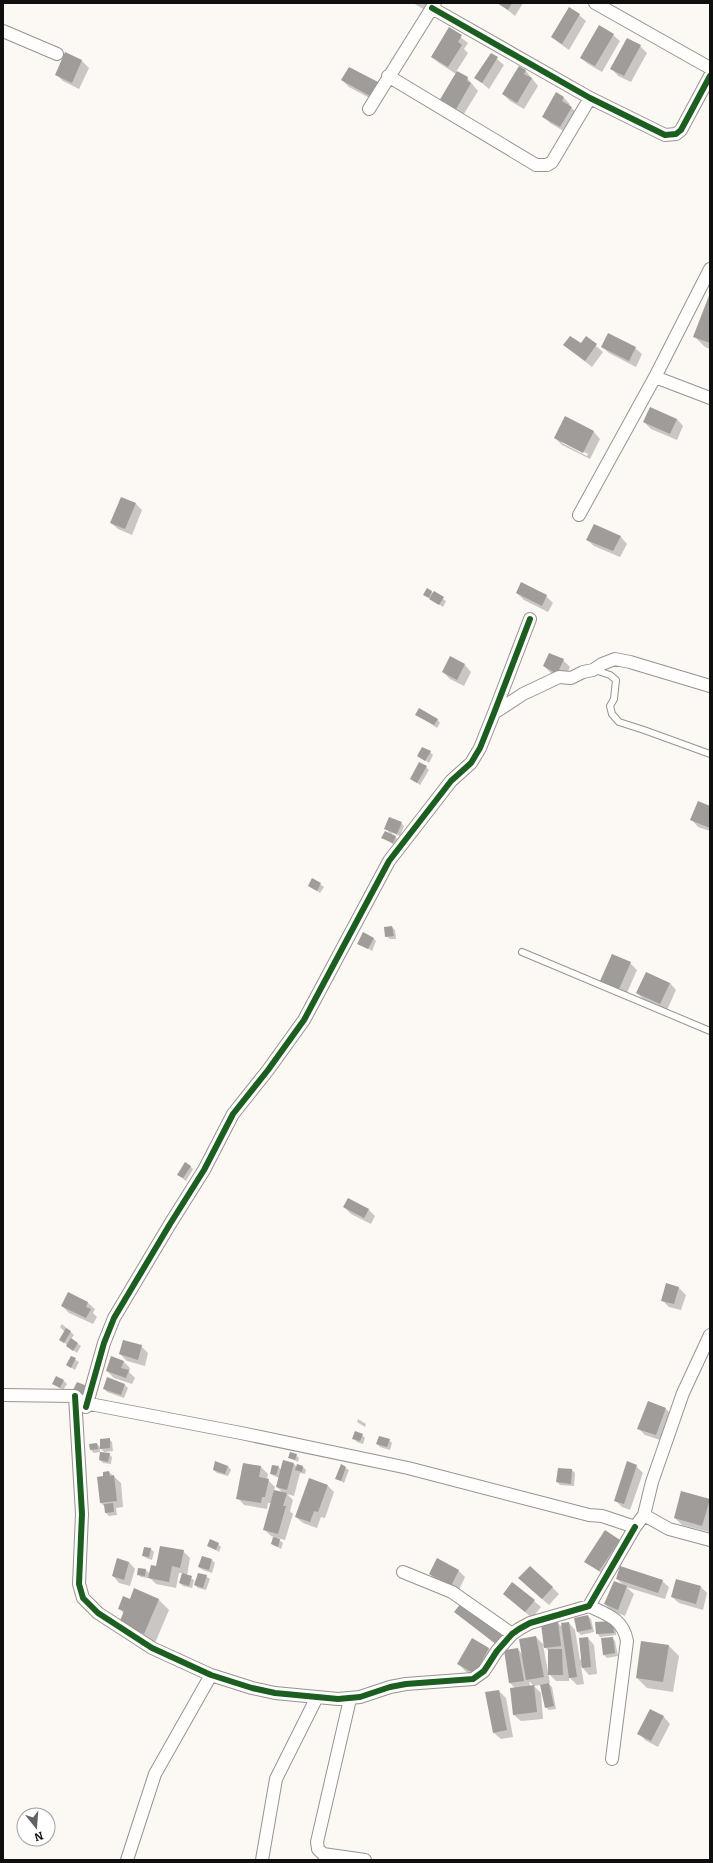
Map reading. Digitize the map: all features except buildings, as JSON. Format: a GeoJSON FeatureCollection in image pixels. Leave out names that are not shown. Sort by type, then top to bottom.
{"type":"FeatureCollection","features":[{"type":"Feature","properties":{"kind":"street"},"geometry":{"type":"LineString","coordinates":[[595,3],[710,68]]}},
{"type":"Feature","properties":{"kind":"street"},"geometry":{"type":"LineString","coordinates":[[369,109],[388,76],[434,5],[590,98],[665,135],[672,135],[681,130],[710,76]]}},
{"type":"Feature","properties":{"kind":"street"},"geometry":{"type":"LineString","coordinates":[[3,31],[57,54]]}},
{"type":"Feature","properties":{"kind":"street"},"geometry":{"type":"LineString","coordinates":[[388,76],[536,165],[541,166],[552,162],[590,98]]}},
{"type":"Feature","properties":{"kind":"street"},"geometry":{"type":"LineString","coordinates":[[579,515],[655,377],[710,269]]}},
{"type":"Feature","properties":{"kind":"street"},"geometry":{"type":"LineString","coordinates":[[655,377],[710,398]]}},
{"type":"Feature","properties":{"kind":"street"},"geometry":{"type":"LineString","coordinates":[[86,1407],[104,1343],[114,1318],[204,1170],[233,1114],[268,1070],[304,1020],[389,861],[451,781],[471,763],[480,748],[530,619]]}},
{"type":"Feature","properties":{"kind":"street"},"geometry":{"type":"LineString","coordinates":[[494,713],[523,694],[559,676],[572,678],[615,659],[630,662],[710,686]]}},
{"type":"Feature","properties":{"kind":"street"},"geometry":{"type":"LineString","coordinates":[[589,1606],[635,1527],[644,1515],[652,1482],[684,1393],[710,1334]]}},
{"type":"Feature","properties":{"kind":"street"},"geometry":{"type":"LineString","coordinates":[[3,1395],[75,1396],[86,1407]]}},
{"type":"Feature","properties":{"kind":"street"},"geometry":{"type":"LineString","coordinates":[[75,1396],[82,1514],[79,1584],[83,1598],[98,1613],[152,1648],[211,1675],[259,1690],[317,1697],[350,1698],[406,1684],[473,1679],[484,1671],[497,1650],[512,1634],[530,1623],[589,1606],[615,1619],[623,1628],[627,1641],[612,1759]]}},
{"type":"Feature","properties":{"kind":"street"},"geometry":{"type":"LineString","coordinates":[[86,1407],[90,1404],[234,1431],[392,1465],[588,1515],[602,1516],[635,1527]]}},
{"type":"Feature","properties":{"kind":"street"},"geometry":{"type":"LineString","coordinates":[[644,1515],[669,1529],[710,1540]]}},
{"type":"Feature","properties":{"kind":"street"},"geometry":{"type":"LineString","coordinates":[[403,1572],[452,1592],[512,1634]]}},
{"type":"Feature","properties":{"kind":"street"},"geometry":{"type":"LineString","coordinates":[[127,1860],[155,1774],[211,1675]]}},
{"type":"Feature","properties":{"kind":"street"},"geometry":{"type":"LineString","coordinates":[[262,1860],[276,1779],[317,1697]]}},
{"type":"Feature","properties":{"kind":"street"},"geometry":{"type":"LineString","coordinates":[[350,1698],[317,1842],[318,1849],[323,1854],[365,1860]]}},
{"type":"Feature","properties":{"kind":"lane"},"geometry":{"type":"LineString","coordinates":[[593,670],[610,675],[616,680],[614,699],[610,706],[612,714],[619,722],[710,754]]}},
{"type":"Feature","properties":{"kind":"lane"},"geometry":{"type":"LineString","coordinates":[[522,952],[710,1031]]}},
{"type":"Feature","properties":{"kind":"cycle path"},"geometry":{"type":"LineString","coordinates":[[432,8],[590,98],[665,135],[676,134],[681,130],[710,76]]}},
{"type":"Feature","properties":{"kind":"cycle path"},"geometry":{"type":"LineString","coordinates":[[86,1407],[104,1343],[114,1318],[204,1170],[233,1114],[268,1070],[304,1020],[389,861],[451,781],[471,763],[480,748],[530,619]]}},
{"type":"Feature","properties":{"kind":"cycle path"},"geometry":{"type":"LineString","coordinates":[[75,1396],[82,1514],[79,1584],[83,1598],[98,1613],[152,1648],[211,1675],[252,1688],[275,1693],[338,1699],[360,1697],[390,1687],[406,1684],[473,1679],[484,1671],[497,1651],[512,1634],[519,1629],[530,1623],[589,1606],[635,1527]]}}]}
